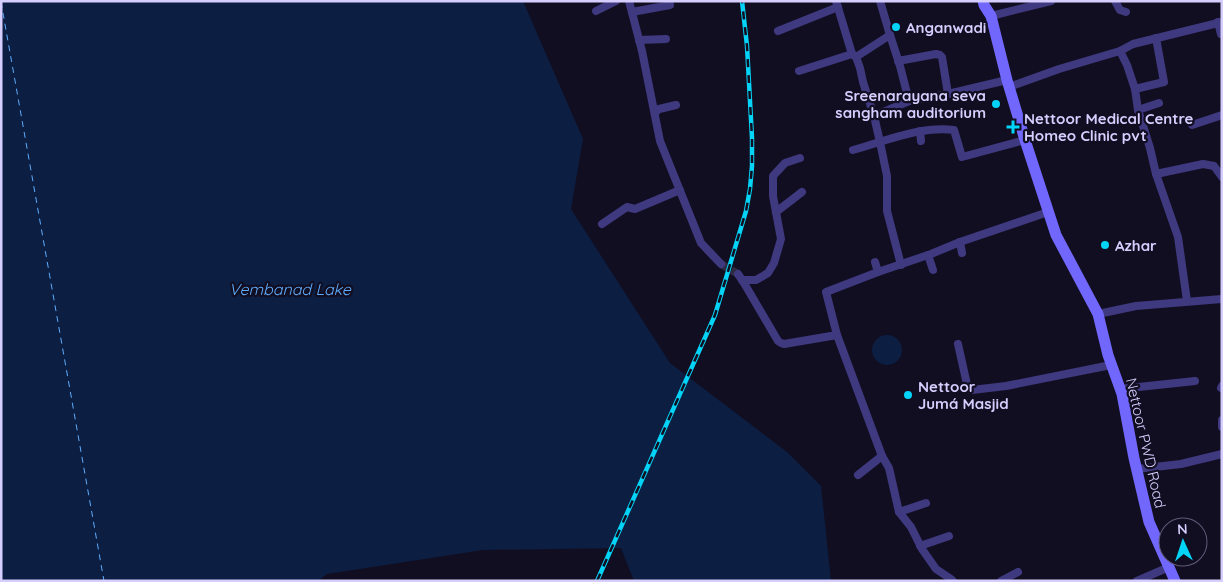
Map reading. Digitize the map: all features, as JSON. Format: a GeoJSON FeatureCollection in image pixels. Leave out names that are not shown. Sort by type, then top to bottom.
{"type":"FeatureCollection","features":[{"type":"Feature","properties":{"kind":"street"},"geometry":{"type":"LineString","coordinates":[[596,11],[616,1]]}},
{"type":"Feature","properties":{"kind":"street"},"geometry":{"type":"LineString","coordinates":[[629,1],[660,140],[701,242],[722,264]]}},
{"type":"Feature","properties":{"kind":"street"},"geometry":{"type":"LineString","coordinates":[[880,1],[909,101]]}},
{"type":"Feature","properties":{"kind":"street","name":"Nettoor PWD Road"},"geometry":{"type":"LineString","coordinates":[[983,1],[991,16],[1008,83],[1056,235],[1098,314],[1111,365],[1120,389],[1149,522],[1158,542]]}},
{"type":"Feature","properties":{"kind":"street"},"geometry":{"type":"LineString","coordinates":[[991,16],[1052,1]]}},
{"type":"Feature","properties":{"kind":"street"},"geometry":{"type":"LineString","coordinates":[[1115,1],[1120,10],[1126,12]]}},
{"type":"Feature","properties":{"kind":"street"},"geometry":{"type":"LineString","coordinates":[[632,12],[670,4]]}},
{"type":"Feature","properties":{"kind":"street"},"geometry":{"type":"LineString","coordinates":[[778,31],[837,4],[860,68],[874,116],[887,176],[887,211],[901,265]]}},
{"type":"Feature","properties":{"kind":"street"},"geometry":{"type":"LineString","coordinates":[[874,116],[909,101],[1008,83],[1120,51],[1133,44],[1220,22],[1221,34]]}},
{"type":"Feature","properties":{"kind":"street"},"geometry":{"type":"LineString","coordinates":[[799,71],[854,55],[890,35]]}},
{"type":"Feature","properties":{"kind":"street"},"geometry":{"type":"LineString","coordinates":[[1136,89],[1164,82],[1156,38]]}},
{"type":"Feature","properties":{"kind":"street"},"geometry":{"type":"LineString","coordinates":[[639,40],[666,39]]}},
{"type":"Feature","properties":{"kind":"street"},"geometry":{"type":"LineString","coordinates":[[1120,51],[1136,89],[1138,110],[1156,174],[1178,237],[1188,301]]}},
{"type":"Feature","properties":{"kind":"street"},"geometry":{"type":"LineString","coordinates":[[898,61],[936,54],[940,55],[948,94]]}},
{"type":"Feature","properties":{"kind":"street"},"geometry":{"type":"LineString","coordinates":[[1138,110],[1159,104]]}},
{"type":"Feature","properties":{"kind":"street"},"geometry":{"type":"LineString","coordinates":[[655,113],[659,109],[676,105]]}},
{"type":"Feature","properties":{"kind":"street"},"geometry":{"type":"LineString","coordinates":[[1192,125],[1222,115]]}},
{"type":"Feature","properties":{"kind":"street"},"geometry":{"type":"LineString","coordinates":[[852,150],[906,134],[944,129],[954,130],[962,157],[1025,140]]}},
{"type":"Feature","properties":{"kind":"street"},"geometry":{"type":"LineString","coordinates":[[920,131],[921,141]]}},
{"type":"Feature","properties":{"kind":"street"},"geometry":{"type":"LineString","coordinates":[[800,158],[785,163],[773,176],[773,196],[781,239],[774,263],[768,273],[756,280],[740,277],[781,343],[838,335]]}},
{"type":"Feature","properties":{"kind":"street"},"geometry":{"type":"LineString","coordinates":[[1156,174],[1203,164],[1214,166],[1222,176]]}},
{"type":"Feature","properties":{"kind":"street"},"geometry":{"type":"LineString","coordinates":[[602,224],[627,207],[635,209],[680,190]]}},
{"type":"Feature","properties":{"kind":"street"},"geometry":{"type":"LineString","coordinates":[[776,212],[802,192]]}},
{"type":"Feature","properties":{"kind":"street"},"geometry":{"type":"LineString","coordinates":[[952,581],[936,569],[899,512],[889,468],[882,456],[838,335],[826,292],[960,242],[1048,212]]}},
{"type":"Feature","properties":{"kind":"street"},"geometry":{"type":"LineString","coordinates":[[960,242],[962,253]]}},
{"type":"Feature","properties":{"kind":"street"},"geometry":{"type":"LineString","coordinates":[[928,255],[933,270]]}},
{"type":"Feature","properties":{"kind":"street"},"geometry":{"type":"LineString","coordinates":[[874,262],[878,272]]}},
{"type":"Feature","properties":{"kind":"street"},"geometry":{"type":"LineString","coordinates":[[1098,314],[1136,306],[1222,299]]}},
{"type":"Feature","properties":{"kind":"street"},"geometry":{"type":"LineString","coordinates":[[958,344],[968,389],[972,390],[1006,386],[1111,365]]}},
{"type":"Feature","properties":{"kind":"street"},"geometry":{"type":"LineString","coordinates":[[1120,389],[1195,381]]}},
{"type":"Feature","properties":{"kind":"street"},"geometry":{"type":"LineString","coordinates":[[1222,420],[1222,427]]}},
{"type":"Feature","properties":{"kind":"street"},"geometry":{"type":"LineString","coordinates":[[1137,469],[1181,464],[1222,454]]}},
{"type":"Feature","properties":{"kind":"street"},"geometry":{"type":"LineString","coordinates":[[858,475],[882,456]]}},
{"type":"Feature","properties":{"kind":"street"},"geometry":{"type":"LineString","coordinates":[[899,512],[926,503]]}},
{"type":"Feature","properties":{"kind":"street"},"geometry":{"type":"LineString","coordinates":[[920,546],[949,536]]}},
{"type":"Feature","properties":{"kind":"street"},"geometry":{"type":"LineString","coordinates":[[1137,581],[1169,567]]}},
{"type":"Feature","properties":{"kind":"street","name":"Nettoor PWD Road"},"geometry":{"type":"LineString","coordinates":[[1169,567],[1175,581]]}},
{"type":"Feature","properties":{"kind":"street"},"geometry":{"type":"LineString","coordinates":[[1006,569],[1010,576]]}},
{"type":"Feature","properties":{"kind":"street"},"geometry":{"type":"LineString","coordinates":[[1001,581],[1018,572]]}},
{"type":"Feature","properties":{"kind":"water","name":"Vembanad Lake"},"geometry":{"type":"Polygon","coordinates":[[[1,1],[523,1],[583,139],[571,209],[670,363],[787,452],[821,486],[831,581],[634,581],[621,548],[483,550],[327,574],[318,581],[1,581],[1,1]]]}},
{"type":"Feature","properties":{"kind":"water"},"geometry":{"type":"Polygon","coordinates":[[[887,335],[898,339],[902,350],[898,361],[887,365],[876,361],[872,350],[876,339],[887,335]]]}},
{"type":"Feature","properties":{"kind":"ferry route"},"geometry":{"type":"LineString","coordinates":[[1,2],[104,581]]}},
{"type":"Feature","properties":{"kind":"tunnel"},"geometry":{"type":"LineString","coordinates":[[721,264],[738,274]]}},
{"type":"Feature","properties":{"kind":"railway"},"geometry":{"type":"LineString","coordinates":[[597,581],[715,315],[746,211],[752,166],[752,138],[747,46],[742,1]]}},
{"type":"Feature","properties":{"kind":"place","name":"Anganwadi"},"geometry":{"type":"Point","coordinates":[896,27]}},
{"type":"Feature","properties":{"kind":"place","name":"Sreenarayana seva sangham auditorium"},"geometry":{"type":"Point","coordinates":[996,104]}},
{"type":"Feature","properties":{"kind":"place","name":"Nettoor Medical Centre Homeo Clinic pvt"},"geometry":{"type":"Point","coordinates":[1013,127]}},
{"type":"Feature","properties":{"kind":"place","name":"Azhar"},"geometry":{"type":"Point","coordinates":[1105,245]}},
{"type":"Feature","properties":{"kind":"place","name":"Nettoor Jumá Masjid"},"geometry":{"type":"Point","coordinates":[908,395]}}]}
